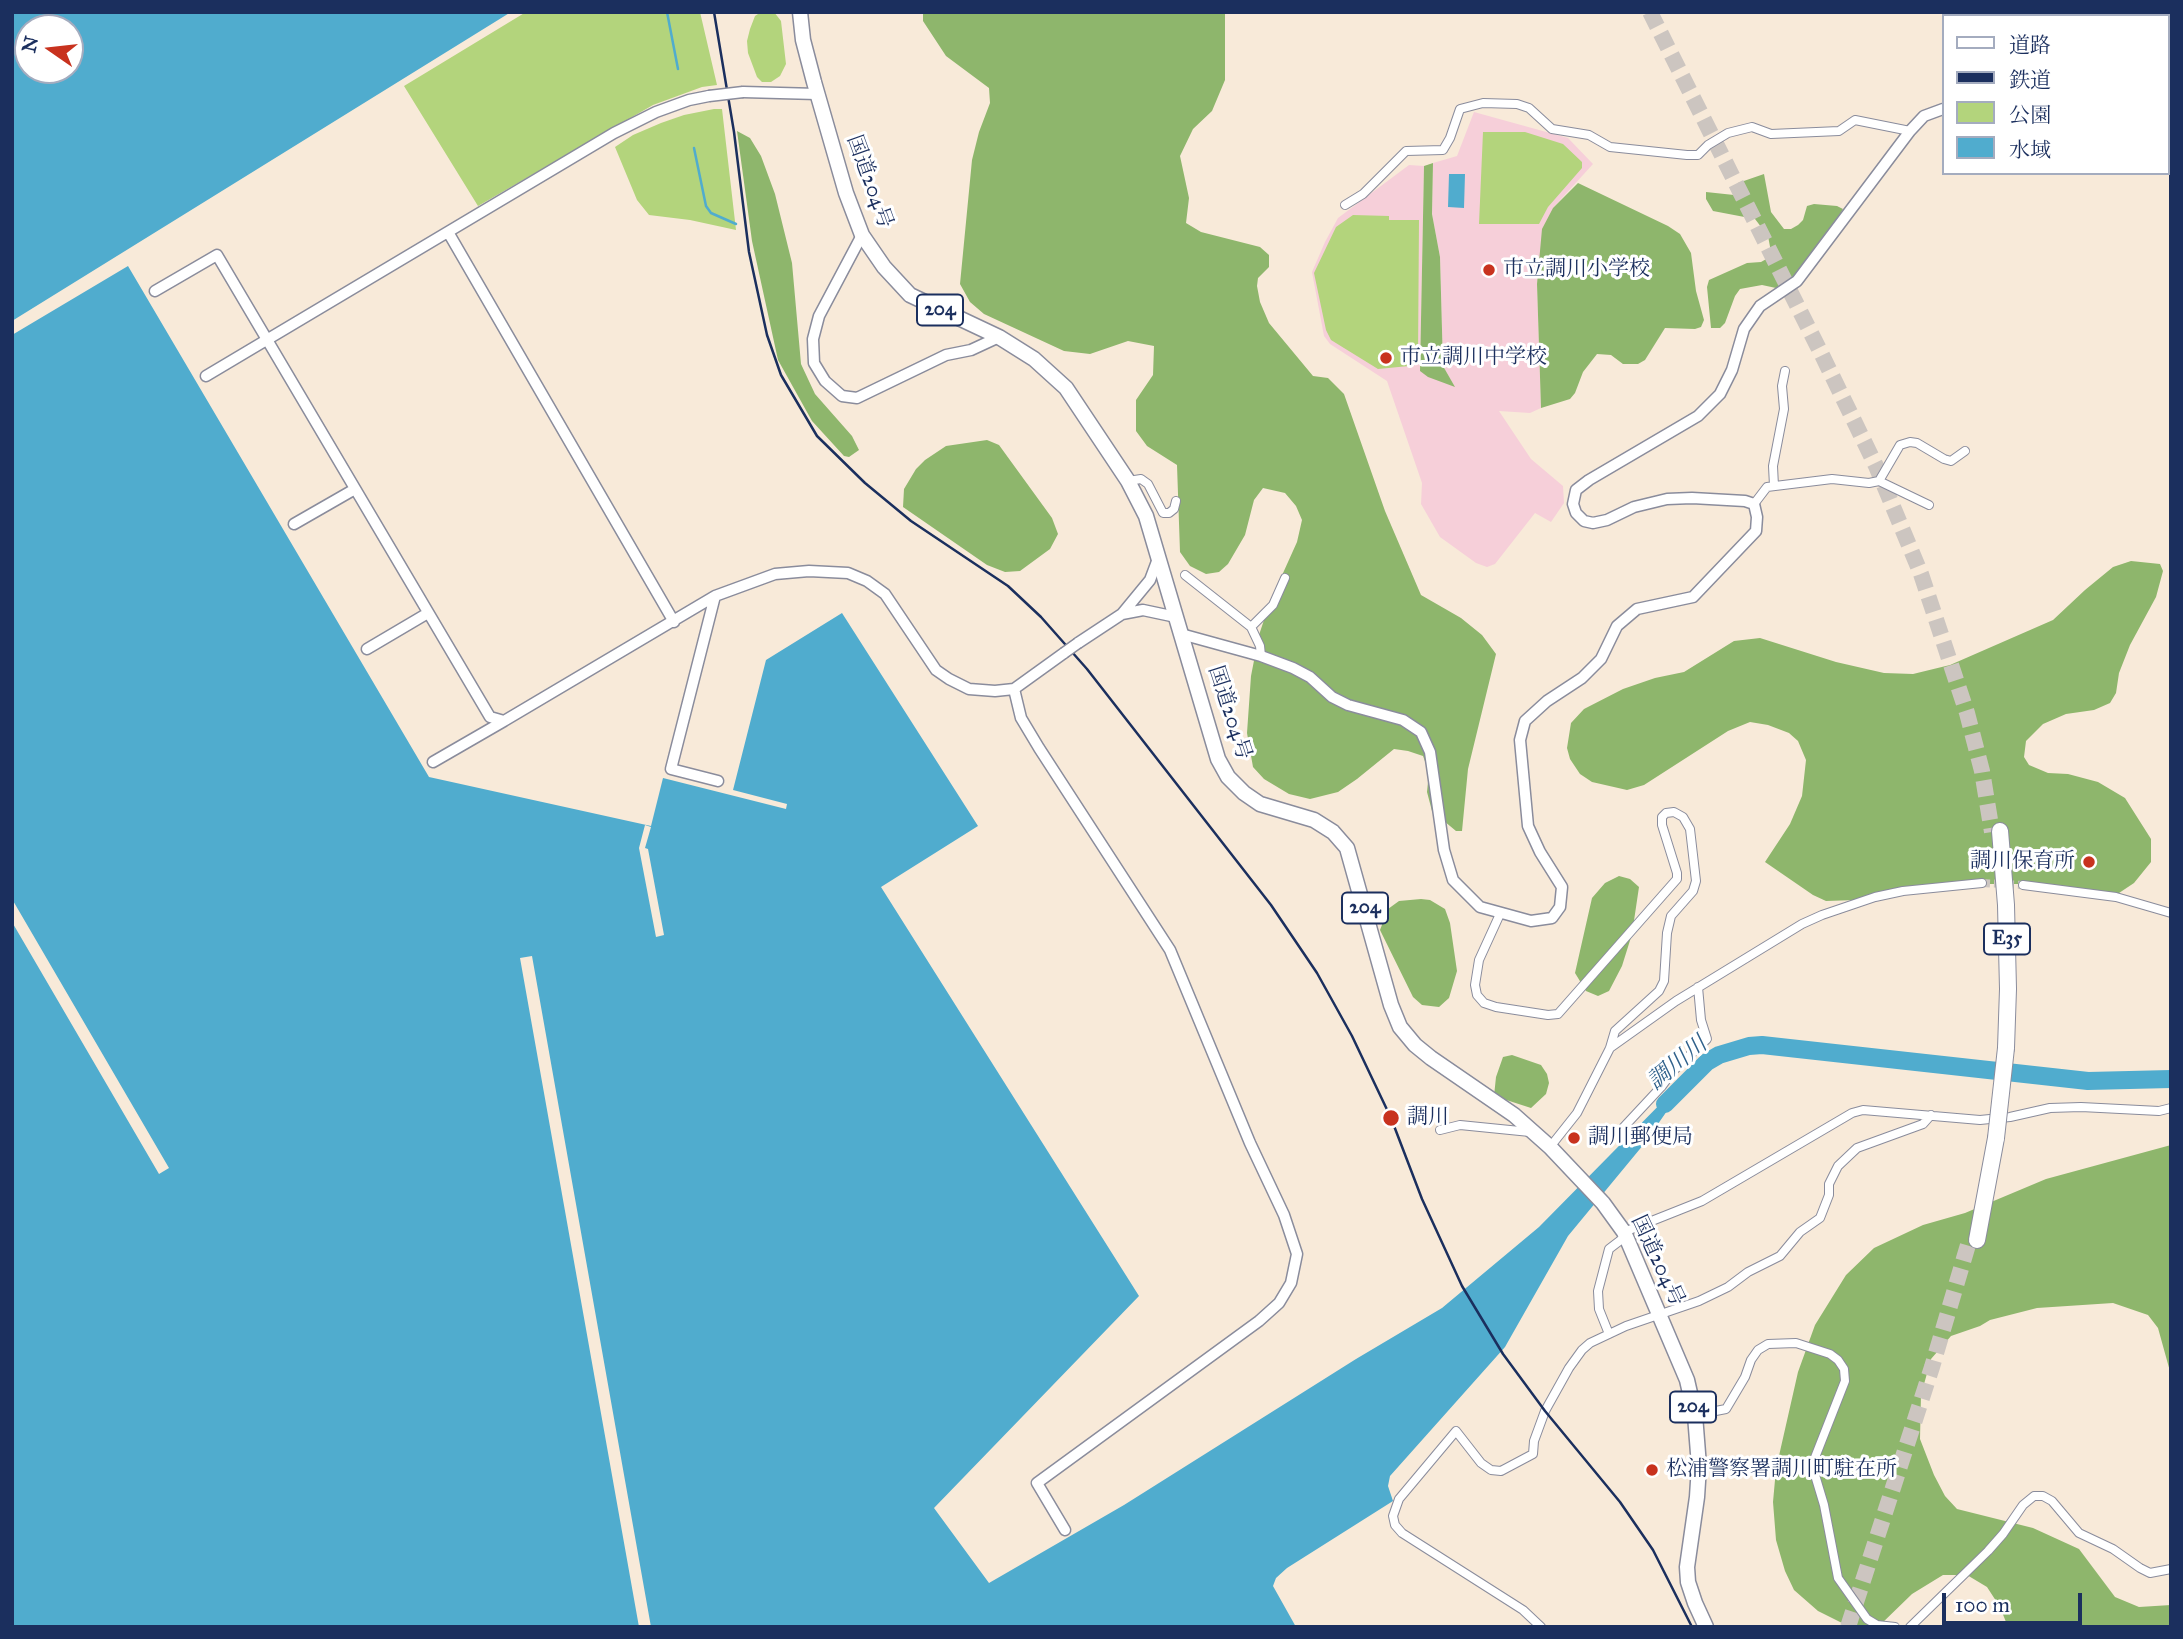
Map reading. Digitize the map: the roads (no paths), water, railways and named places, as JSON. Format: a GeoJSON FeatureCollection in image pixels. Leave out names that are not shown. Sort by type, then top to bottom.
{"type":"FeatureCollection","features":[{"type":"Feature","properties":{"kind":"highway","name":"国道204号"},"geometry":{"type":"LineString","coordinates":[[800,12],[803,40],[817,94],[846,194],[862,235],[884,267],[910,295],[999,337],[1034,359],[1066,388],[1128,481],[1146,516],[1160,555],[1218,759],[1228,777],[1260,804],[1314,820],[1333,832],[1347,848],[1391,1005],[1400,1027],[1415,1045],[1431,1058],[1474,1086],[1534,1132],[1603,1203],[1625,1234],[1687,1380],[1695,1415],[1699,1476],[1687,1567],[1692,1593],[1706,1627]]}},
{"type":"Feature","properties":{"kind":"highway","name":"E35"},"geometry":{"type":"LineString","coordinates":[[1973,1239],[1993,1138],[2003,1048],[2007,947],[1996,832]]}},
{"type":"Feature","properties":{"kind":"street"},"geometry":{"type":"LineString","coordinates":[[206,376],[614,133],[656,112],[689,100],[743,92],[817,94]]}},
{"type":"Feature","properties":{"kind":"street"},"geometry":{"type":"LineString","coordinates":[[1345,205],[1363,194],[1406,151],[1443,150],[1460,109],[1483,103],[1517,104],[1529,108],[1552,128],[1589,135],[1610,147],[1687,155],[1698,155],[1708,145],[1728,133],[1752,127],[1771,134],[1839,131],[1855,120],[1910,131]]}},
{"type":"Feature","properties":{"kind":"street"},"geometry":{"type":"LineString","coordinates":[[1754,504],[1745,501],[1667,499],[1634,507],[1608,520],[1592,523],[1584,521],[1576,513],[1573,503],[1576,490],[1588,480],[1698,416],[1720,394],[1732,370],[1744,329],[1760,306],[1797,281],[1910,131],[1924,116],[1941,109]]}},
{"type":"Feature","properties":{"kind":"street"},"geometry":{"type":"LineString","coordinates":[[448,232],[674,622]]}},
{"type":"Feature","properties":{"kind":"street"},"geometry":{"type":"LineString","coordinates":[[862,235],[819,316],[813,339],[814,363],[825,381],[842,396],[857,398],[946,355],[971,350],[999,337]]}},
{"type":"Feature","properties":{"kind":"street"},"geometry":{"type":"LineString","coordinates":[[155,291],[217,255],[489,717],[504,721]]}},
{"type":"Feature","properties":{"kind":"street"},"geometry":{"type":"LineString","coordinates":[[1773,486],[1773,466],[1784,409],[1782,386],[1785,371]]}},
{"type":"Feature","properties":{"kind":"street"},"geometry":{"type":"LineString","coordinates":[[1879,481],[1900,445],[1917,443],[1951,461],[1965,451]]}},
{"type":"Feature","properties":{"kind":"street"},"geometry":{"type":"LineString","coordinates":[[1128,481],[1141,479],[1148,484],[1163,513],[1174,509],[1176,500]]}},
{"type":"Feature","properties":{"kind":"street"},"geometry":{"type":"LineString","coordinates":[[1754,504],[1767,487],[1832,479],[1868,483],[1879,481],[1929,505]]}},
{"type":"Feature","properties":{"kind":"street"},"geometry":{"type":"LineString","coordinates":[[294,524],[355,489]]}},
{"type":"Feature","properties":{"kind":"street"},"geometry":{"type":"LineString","coordinates":[[1181,634],[1261,656],[1302,672],[1332,697],[1348,705],[1403,720],[1421,732],[1430,752],[1444,850],[1453,880],[1480,907],[1531,922],[1552,918],[1560,907],[1562,887],[1540,852],[1528,826],[1520,740],[1525,722],[1547,701],[1582,678],[1601,659],[1617,626],[1637,609],[1693,597],[1756,531],[1754,504]]}},
{"type":"Feature","properties":{"kind":"street"},"geometry":{"type":"LineString","coordinates":[[433,762],[715,596],[775,574],[809,571],[848,573],[867,581],[884,594],[936,670],[949,680],[969,688],[1014,690],[1122,614],[1150,580],[1160,555]]}},
{"type":"Feature","properties":{"kind":"street"},"geometry":{"type":"LineString","coordinates":[[1185,575],[1251,628],[1260,646],[1261,656]]}},
{"type":"Feature","properties":{"kind":"street"},"geometry":{"type":"LineString","coordinates":[[1251,628],[1273,605],[1285,578]]}},
{"type":"Feature","properties":{"kind":"street"},"geometry":{"type":"LineString","coordinates":[[715,596],[671,769],[718,781]]}},
{"type":"Feature","properties":{"kind":"street"},"geometry":{"type":"LineString","coordinates":[[1122,614],[1143,611],[1176,617]]}},
{"type":"Feature","properties":{"kind":"street"},"geometry":{"type":"LineString","coordinates":[[368,649],[428,613]]}},
{"type":"Feature","properties":{"kind":"street"},"geometry":{"type":"LineString","coordinates":[[1014,690],[1021,718],[1170,950],[1250,1143],[1284,1215],[1297,1254],[1291,1283],[1279,1303],[1259,1321],[1037,1483],[1065,1530]]}},
{"type":"Feature","properties":{"kind":"street"},"geometry":{"type":"LineString","coordinates":[[1500,914],[1479,960],[1475,985],[1477,995],[1484,1003],[1496,1007],[1548,1016],[1558,1014],[1673,885],[1677,873],[1662,817],[1666,813],[1674,812],[1683,817],[1690,829],[1696,881],[1693,891],[1671,916],[1667,933],[1664,981],[1659,991],[1615,1031],[1611,1048],[1577,1113],[1550,1147]]}},
{"type":"Feature","properties":{"kind":"street"},"geometry":{"type":"LineString","coordinates":[[1611,1048],[1627,1034],[1698,987],[1802,924],[1822,915],[1875,897],[1903,891],[1982,883]]}},
{"type":"Feature","properties":{"kind":"street"},"geometry":{"type":"LineString","coordinates":[[2023,886],[2116,897],[2171,913]]}},
{"type":"Feature","properties":{"kind":"street"},"geometry":{"type":"LineString","coordinates":[[1621,1130],[1662,1086],[1673,1070],[1707,1040],[1701,1020],[1698,987]]}},
{"type":"Feature","properties":{"kind":"street"},"geometry":{"type":"LineString","coordinates":[[1609,1334],[1599,1309],[1598,1291],[1609,1250],[1625,1234],[1702,1200],[1852,1113],[1871,1110],[1980,1120],[2010,1117],[2050,1108],[2159,1111],[2171,1108]]}},
{"type":"Feature","properties":{"kind":"street"},"geometry":{"type":"LineString","coordinates":[[1541,1627],[1523,1610],[1402,1532],[1395,1525],[1395,1506],[1456,1431],[1481,1463],[1491,1470],[1501,1471],[1533,1454],[1538,1428],[1569,1368],[1590,1342],[1689,1306],[1728,1287],[1748,1272],[1780,1256],[1800,1232],[1819,1218],[1829,1195],[1829,1184],[1838,1167],[1857,1147],[1923,1124],[1931,1115]]}},
{"type":"Feature","properties":{"kind":"street"},"geometry":{"type":"LineString","coordinates":[[1440,1130],[1460,1125],[1534,1132]]}},
{"type":"Feature","properties":{"kind":"street"},"geometry":{"type":"LineString","coordinates":[[1695,1415],[1726,1409],[1758,1350],[1769,1344],[1796,1343],[1830,1354],[1838,1360],[1844,1369],[1845,1381],[1814,1460],[1815,1475],[1838,1578],[1867,1619],[1877,1625],[1895,1627]]}},
{"type":"Feature","properties":{"kind":"street"},"geometry":{"type":"LineString","coordinates":[[1910,1627],[1988,1551],[2023,1505],[2034,1496],[2043,1496],[2052,1501],[2079,1533],[2113,1549],[2140,1568],[2150,1573],[2171,1569]]}},
{"type":"Feature","properties":{"kind":"water"},"geometry":{"type":"Polygon","coordinates":[[[12,12],[511,12],[12,321],[12,12]]]}},
{"type":"Feature","properties":{"kind":"water"},"geometry":{"type":"Polygon","coordinates":[[[1449,174],[1465,174],[1464,208],[1448,207],[1449,174]]]}},
{"type":"Feature","properties":{"kind":"water"},"geometry":{"type":"Polygon","coordinates":[[[128,266],[429,777],[651,826],[663,778],[786,809],[787,804],[733,790],[766,660],[842,613],[978,826],[881,887],[1139,1296],[934,1508],[989,1583],[1124,1505],[1442,1308],[1539,1227],[1679,1085],[1683,1088],[1644,1144],[1568,1236],[1505,1347],[1390,1476],[1388,1486],[1393,1501],[1287,1568],[1276,1578],[1273,1586],[1296,1627],[12,1627],[12,335],[128,266]]]}},
{"type":"Feature","properties":{"kind":"waterway"},"geometry":{"type":"LineString","coordinates":[[667,12],[678,69]]}},
{"type":"Feature","properties":{"kind":"waterway"},"geometry":{"type":"LineString","coordinates":[[694,148],[706,206],[711,213],[736,224]]}},
{"type":"Feature","properties":{"kind":"waterway","name":"調川川"},"geometry":{"type":"LineString","coordinates":[[1665,1104],[1707,1062],[1719,1055],[1762,1045],[2088,1081],[2171,1079]]}},
{"type":"Feature","properties":{"kind":"tunnel"},"geometry":{"type":"LineString","coordinates":[[1650,12],[1876,466],[1921,574],[1967,713],[1982,771],[1992,832]]}},
{"type":"Feature","properties":{"kind":"tunnel"},"geometry":{"type":"LineString","coordinates":[[1982,883],[2023,885]]}},
{"type":"Feature","properties":{"kind":"tunnel"},"geometry":{"type":"LineString","coordinates":[[1848,1627],[1932,1367],[1970,1238]]}},
{"type":"Feature","properties":{"kind":"railway"},"geometry":{"type":"LineString","coordinates":[[714,12],[734,132],[749,252],[767,335],[781,375],[817,436],[865,483],[911,521],[1008,586],[1041,617],[1087,669],[1271,905],[1317,973],[1352,1036],[1391,1118],[1422,1199],[1462,1286],[1503,1354],[1545,1411],[1620,1502],[1653,1550],[1692,1627]]}},
{"type":"Feature","properties":{"kind":"place","name":"市立調川小学校"},"geometry":{"type":"Point","coordinates":[1489,270]}},
{"type":"Feature","properties":{"kind":"place","name":"市立調川中学校"},"geometry":{"type":"Point","coordinates":[1386,358]}},
{"type":"Feature","properties":{"kind":"place","name":"調川保育所"},"geometry":{"type":"Point","coordinates":[2089,862]}},
{"type":"Feature","properties":{"kind":"place","name":"調川"},"geometry":{"type":"Point","coordinates":[1391,1118]}},
{"type":"Feature","properties":{"kind":"place","name":"調川郵便局"},"geometry":{"type":"Point","coordinates":[1574,1138]}},
{"type":"Feature","properties":{"kind":"place","name":"松浦警察署調川町駐在所"},"geometry":{"type":"Point","coordinates":[1652,1470]}}]}
